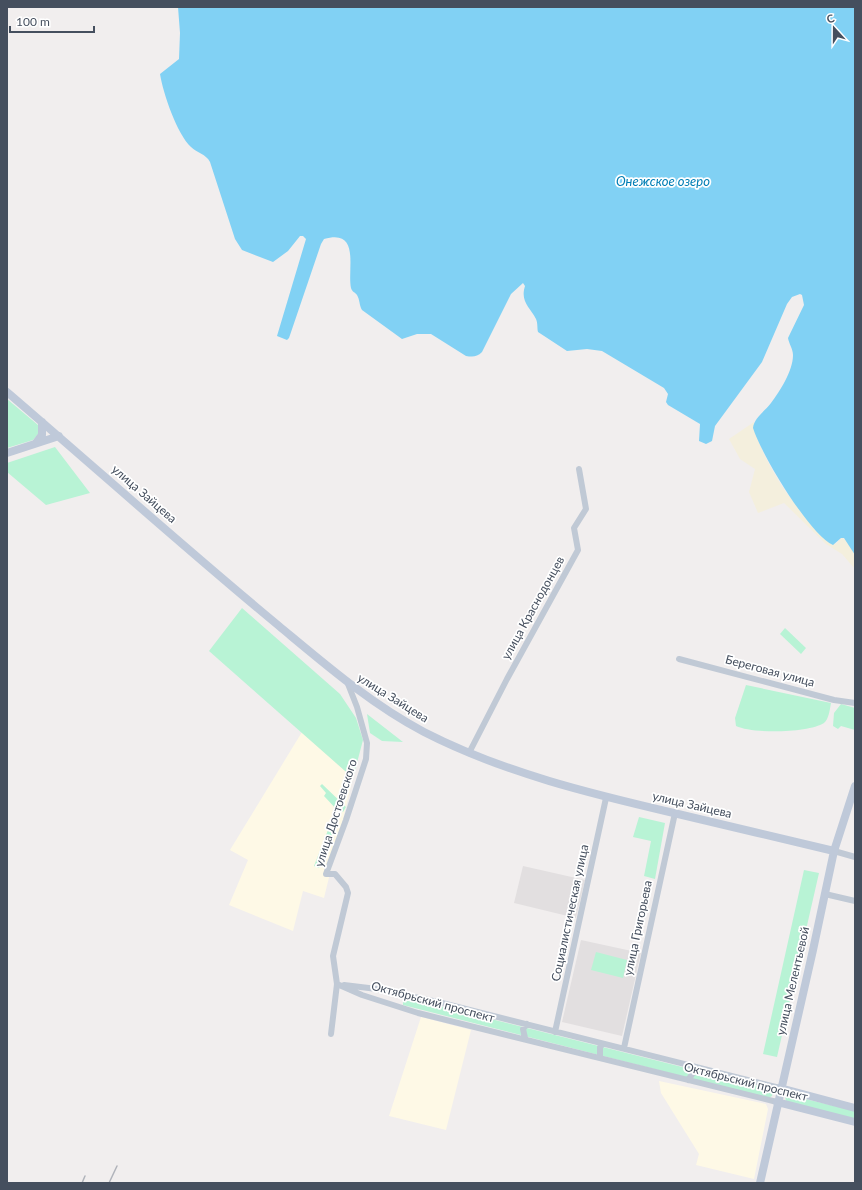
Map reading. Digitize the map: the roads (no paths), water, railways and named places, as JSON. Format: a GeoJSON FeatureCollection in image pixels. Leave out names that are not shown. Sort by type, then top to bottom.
{"type":"FeatureCollection","features":[{"type":"Feature","properties":{"kind":"main road","name":"улица Зайцева"},"geometry":{"type":"LineString","coordinates":[[7,392],[248,601],[348,684],[397,717],[426,733],[469,753],[532,776],[606,798],[834,851]]}},
{"type":"Feature","properties":{"kind":"main road"},"geometry":{"type":"LineString","coordinates":[[36,444],[42,435],[42,422]]}},
{"type":"Feature","properties":{"kind":"main road"},"geometry":{"type":"LineString","coordinates":[[7,453],[59,436]]}},
{"type":"Feature","properties":{"kind":"main road","name":"улица Мелентьевой"},"geometry":{"type":"LineString","coordinates":[[760,1183],[834,851],[855,786]]}},
{"type":"Feature","properties":{"kind":"main road","name":"Октябрьский проспект"},"geometry":{"type":"LineString","coordinates":[[780,1088],[854,1108]]}},
{"type":"Feature","properties":{"kind":"main road","name":"Октябрьский проспект"},"geometry":{"type":"LineString","coordinates":[[777,1102],[853,1121]]}},
{"type":"Feature","properties":{"kind":"main road"},"geometry":{"type":"LineString","coordinates":[[853,1121],[848,1115],[854,1108]]}},
{"type":"Feature","properties":{"kind":"street","name":"улица Краснодонцев"},"geometry":{"type":"LineString","coordinates":[[469,753],[507,679],[578,550],[574,528],[586,509],[579,470]]}},
{"type":"Feature","properties":{"kind":"street","name":"Береговая улица"},"geometry":{"type":"LineString","coordinates":[[680,659],[834,700],[855,703]]}},
{"type":"Feature","properties":{"kind":"street","name":"улица Достоевского"},"geometry":{"type":"LineString","coordinates":[[332,1034],[337,984],[334,956],[348,893],[346,887],[335,874],[326,874],[364,765],[366,743],[357,707],[348,684]]}},
{"type":"Feature","properties":{"kind":"street","name":"Социалистическая улица"},"geometry":{"type":"LineString","coordinates":[[555,1032],[606,798]]}},
{"type":"Feature","properties":{"kind":"street","name":"улица Григорьева"},"geometry":{"type":"LineString","coordinates":[[624,1048],[674,813]]}},
{"type":"Feature","properties":{"kind":"street","name":"улица Зайцева"},"geometry":{"type":"LineString","coordinates":[[834,851],[855,857]]}},
{"type":"Feature","properties":{"kind":"street"},"geometry":{"type":"LineString","coordinates":[[825,894],[855,901]]}},
{"type":"Feature","properties":{"kind":"street","name":"Октябрьский проспект"},"geometry":{"type":"LineString","coordinates":[[337,984],[405,994],[780,1088]]}},
{"type":"Feature","properties":{"kind":"street","name":"Октябрьский проспект"},"geometry":{"type":"LineString","coordinates":[[337,984],[362,996],[400,1007],[777,1102]]}},
{"type":"Feature","properties":{"kind":"street"},"geometry":{"type":"LineString","coordinates":[[400,1007],[399,999],[405,994]]}},
{"type":"Feature","properties":{"kind":"street"},"geometry":{"type":"LineString","coordinates":[[525,1038],[523,1029],[527,1024]]}},
{"type":"Feature","properties":{"kind":"street"},"geometry":{"type":"LineString","coordinates":[[600,1058],[600,1047],[603,1044]]}},
{"type":"Feature","properties":{"kind":"street"},"geometry":{"type":"LineString","coordinates":[[688,1080],[693,1073],[692,1066]]}},
{"type":"Feature","properties":{"kind":"water","name":"Онежское озеро"},"geometry":{"type":"Polygon","coordinates":[[[178,7],[855,7],[855,555],[844,538],[841,538],[833,545],[823,538],[799,510],[776,474],[753,428],[755,421],[778,393],[791,368],[793,353],[788,338],[804,305],[802,295],[800,294],[792,297],[787,304],[762,362],[715,426],[712,441],[706,444],[699,441],[700,424],[668,405],[666,402],[668,394],[664,388],[602,351],[587,349],[567,351],[538,332],[536,319],[526,304],[524,296],[525,286],[523,283],[511,294],[482,352],[475,356],[466,356],[431,334],[417,334],[402,339],[362,310],[358,297],[351,288],[350,252],[348,245],[343,239],[336,237],[324,239],[289,338],[287,340],[277,336],[306,239],[303,236],[300,236],[288,251],[273,262],[242,250],[235,239],[210,162],[206,157],[191,147],[181,133],[167,102],[160,74],[179,59],[180,33],[178,7]]]}},
{"type":"Feature","properties":{"kind":"railway"},"geometry":{"type":"LineString","coordinates":[[109,1183],[117,1166]]}},
{"type":"Feature","properties":{"kind":"railway"},"geometry":{"type":"LineString","coordinates":[[82,1183],[85,1176]]}}]}
